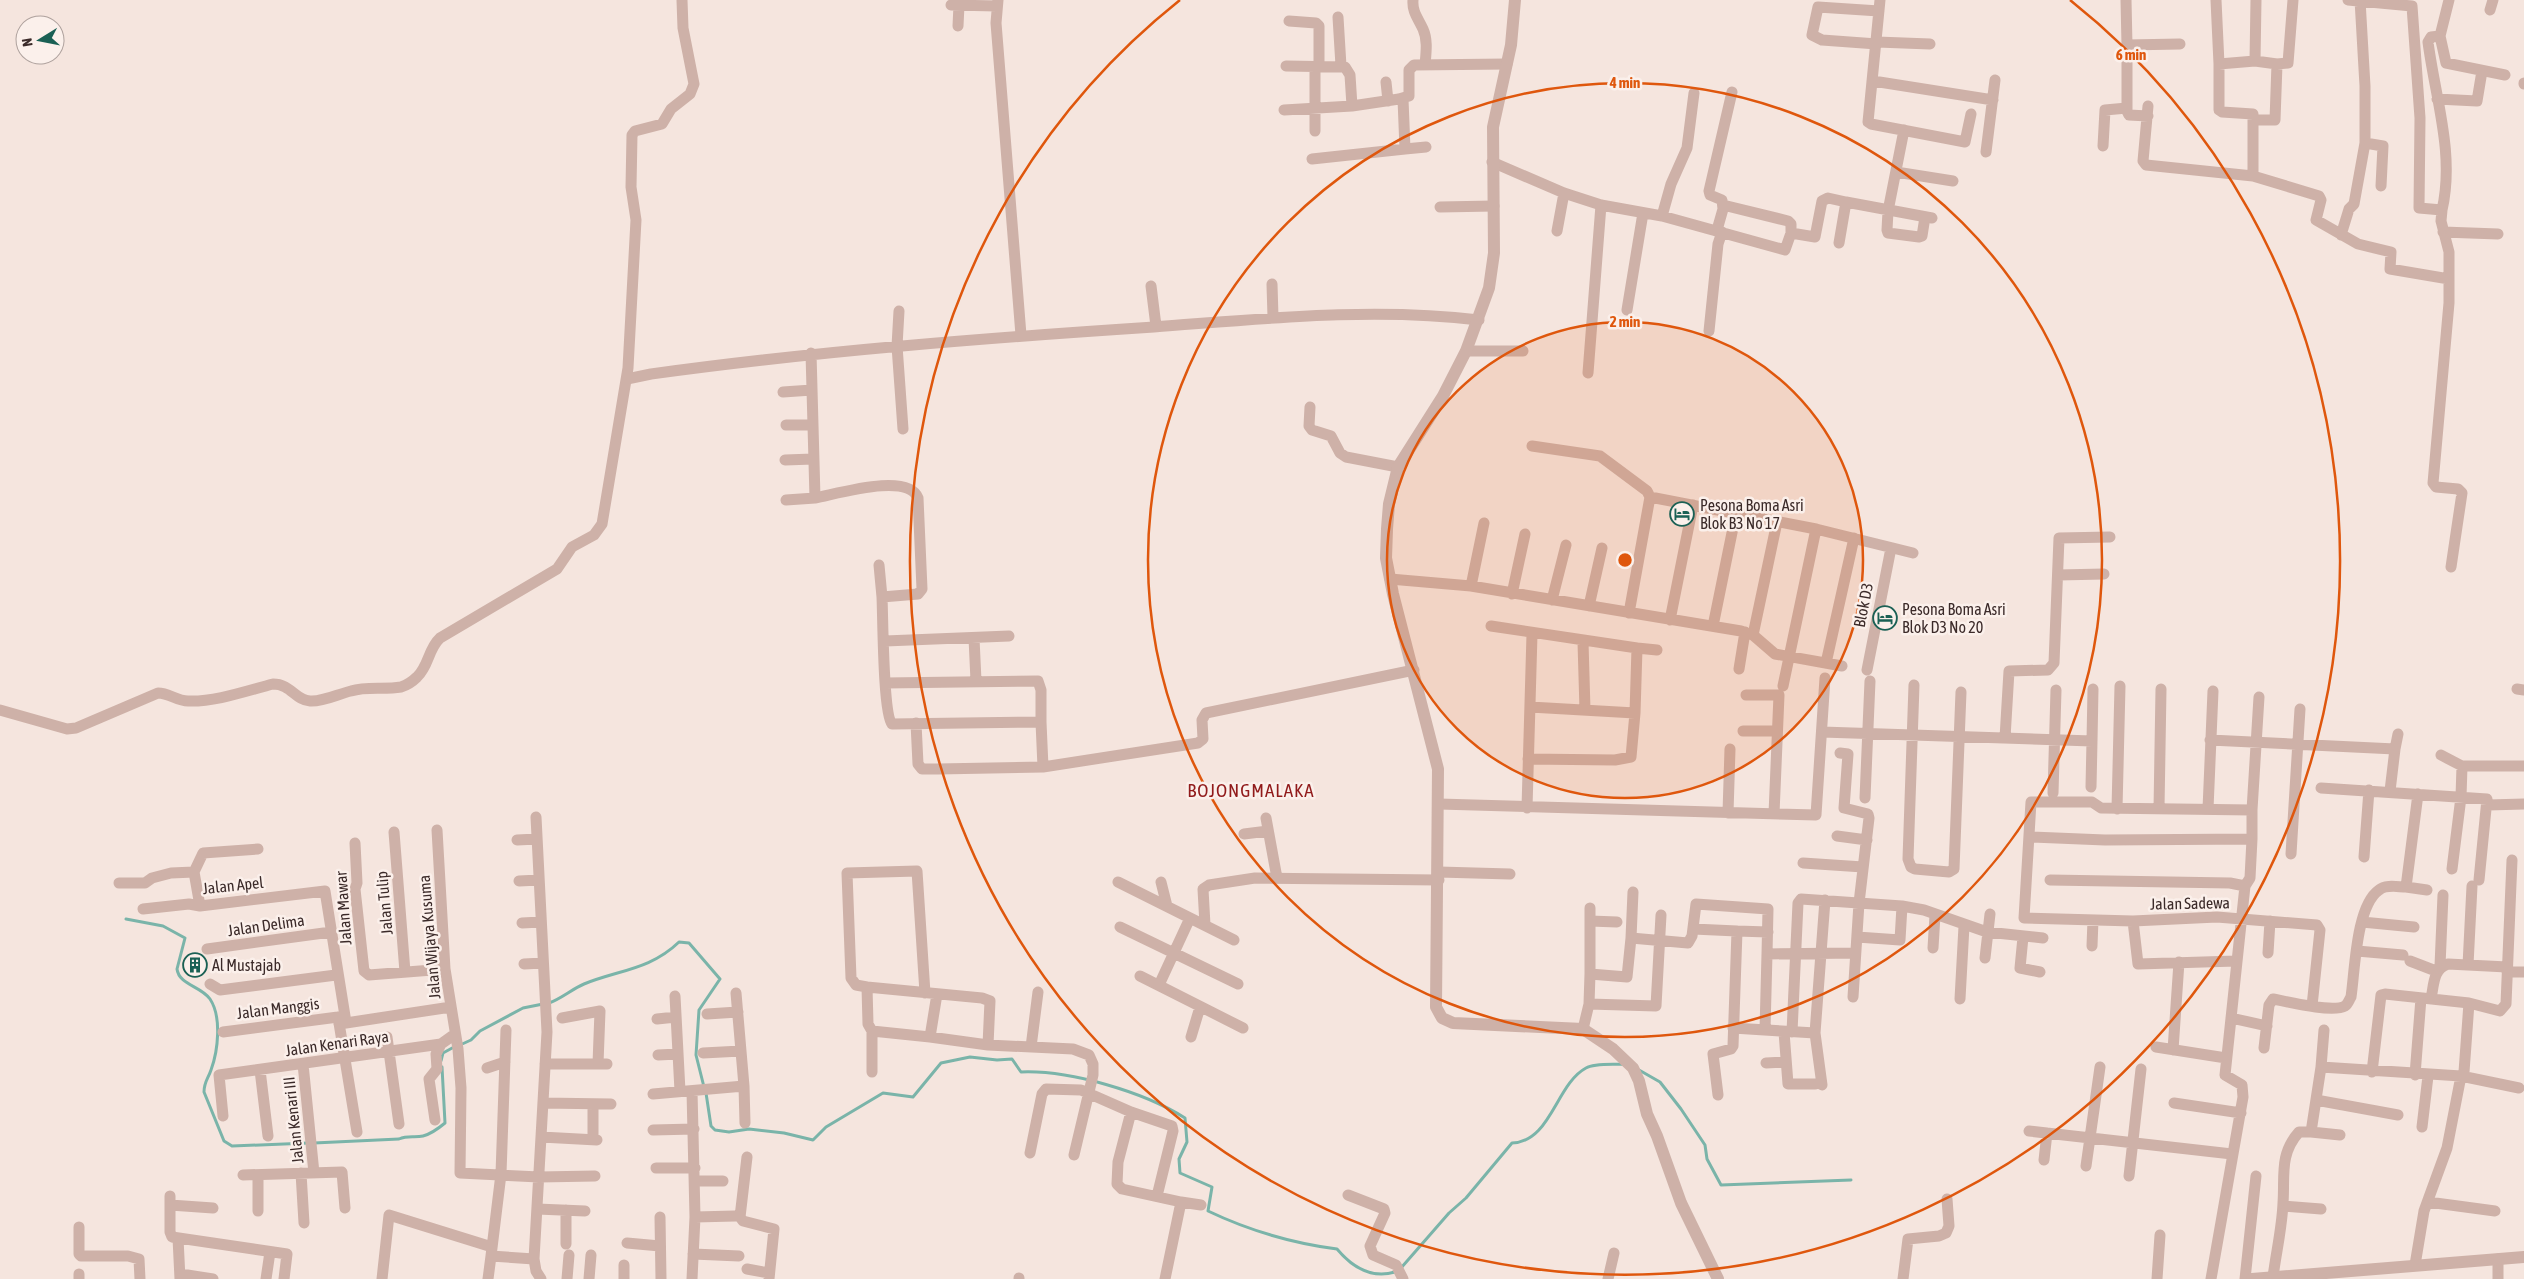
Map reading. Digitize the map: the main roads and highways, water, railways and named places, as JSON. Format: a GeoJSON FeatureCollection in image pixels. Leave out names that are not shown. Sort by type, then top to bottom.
{"type":"FeatureCollection","features":[{"type":"Feature","properties":{"kind":"waterway"},"geometry":{"type":"LineString","coordinates":[[126,919],[163,926],[185,938],[177,969],[179,974],[182,979],[210,999],[216,1015],[217,1044],[204,1092],[224,1141],[232,1146],[308,1143]]}},
{"type":"Feature","properties":{"kind":"waterway"},"geometry":{"type":"LineString","coordinates":[[549,1003],[584,984],[645,964],[668,951],[679,942],[689,943],[720,979],[699,1010],[696,1055],[704,1087]]}},
{"type":"Feature","properties":{"kind":"waterway"},"geometry":{"type":"LineString","coordinates":[[460,1045],[471,1040],[480,1031],[523,1008],[543,1004]]}},
{"type":"Feature","properties":{"kind":"waterway"},"geometry":{"type":"LineString","coordinates":[[441,1061],[443,1053],[454,1047]]}},
{"type":"Feature","properties":{"kind":"waterway"},"geometry":{"type":"LineString","coordinates":[[706,1093],[711,1126],[715,1130],[729,1132],[749,1129],[784,1133],[813,1140],[826,1127],[883,1093],[913,1097],[941,1063],[970,1057],[997,1060],[1012,1059],[1021,1072],[1062,1075],[1106,1084],[1168,1108],[1185,1118],[1187,1142],[1179,1159],[1180,1173],[1212,1187],[1208,1211],[1239,1225],[1271,1235],[1337,1249],[1349,1261],[1370,1273],[1386,1274],[1395,1272]]}},
{"type":"Feature","properties":{"kind":"waterway"},"geometry":{"type":"LineString","coordinates":[[1401,1268],[1449,1213],[1466,1198],[1512,1143],[1525,1140],[1536,1133],[1545,1123],[1567,1086],[1576,1076],[1590,1066],[1624,1064]]}},
{"type":"Feature","properties":{"kind":"waterway"},"geometry":{"type":"LineString","coordinates":[[314,1143],[399,1139],[423,1136],[432,1132],[445,1123],[442,1067]]}},
{"type":"Feature","properties":{"kind":"waterway"},"geometry":{"type":"LineString","coordinates":[[1639,1070],[1660,1082],[1681,1109],[1705,1145],[1707,1159],[1721,1185],[1851,1180]]}},
{"type":"Feature","properties":{"kind":"place","name":"Pesona Boma Asri Blok B3 No 17"},"geometry":{"type":"Point","coordinates":[1682,514]}},
{"type":"Feature","properties":{"kind":"place","name":"Pesona Boma Asri Blok D3 No 20"},"geometry":{"type":"Point","coordinates":[1885,618]}},
{"type":"Feature","properties":{"kind":"place","name":"Al Mustajab"},"geometry":{"type":"Point","coordinates":[195,965]}},
{"type":"Feature","properties":{"kind":"district","name":"BOJONGMALAKA"},"geometry":{"type":"Point","coordinates":[1251,790]}}]}
